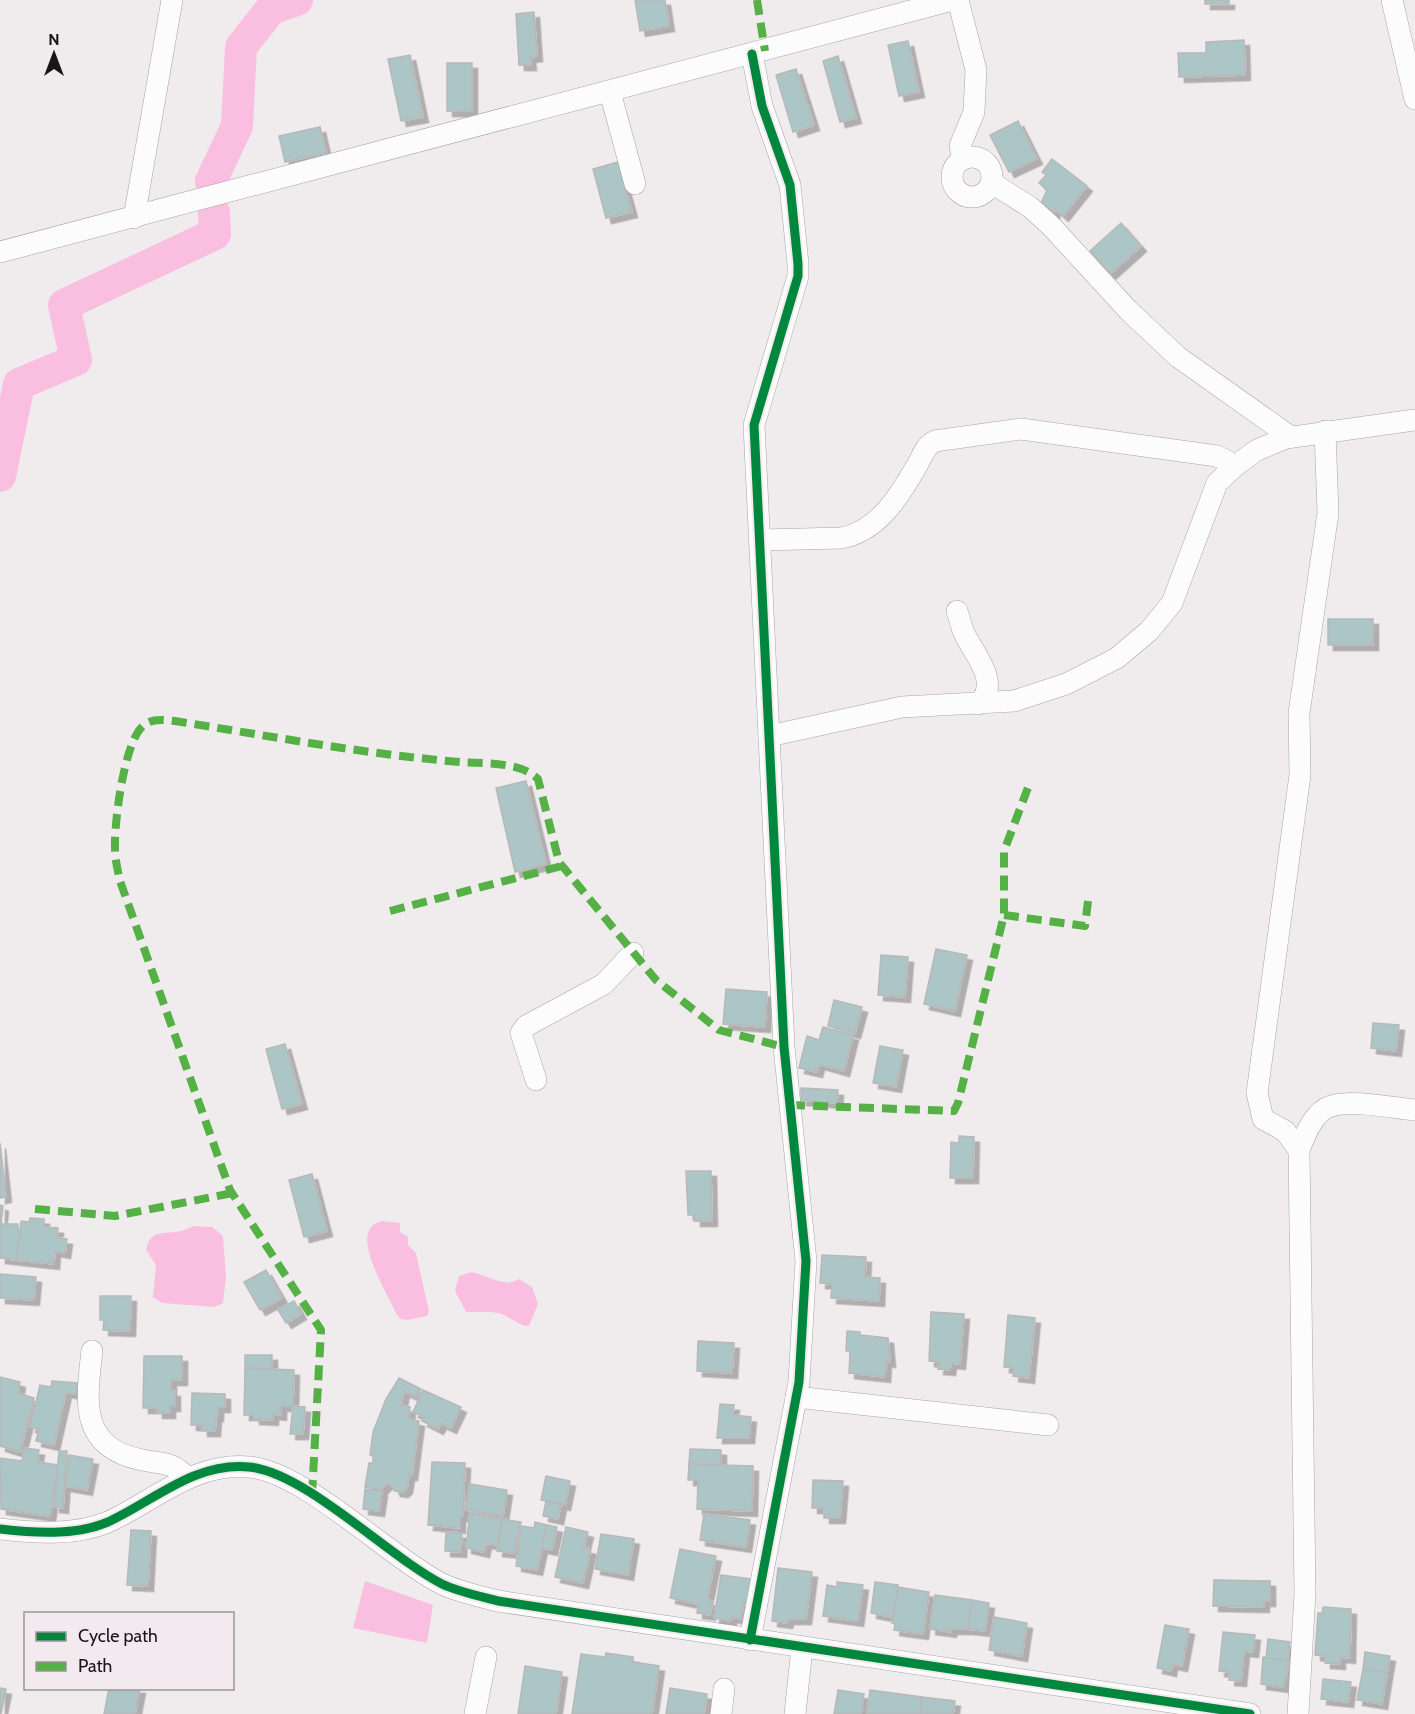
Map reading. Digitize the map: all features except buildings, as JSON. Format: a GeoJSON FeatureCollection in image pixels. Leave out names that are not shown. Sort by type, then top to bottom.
{"type":"FeatureCollection","features":[{"type":"Feature","properties":{"kind":"street"},"geometry":{"type":"LineString","coordinates":[[134,218],[172,0]]}},
{"type":"Feature","properties":{"kind":"street"},"geometry":{"type":"LineString","coordinates":[[0,252],[952,0]]}},
{"type":"Feature","properties":{"kind":"street"},"geometry":{"type":"LineString","coordinates":[[958,0],[976,70],[974,112],[960,146],[963,159]]}},
{"type":"Feature","properties":{"kind":"street"},"geometry":{"type":"LineString","coordinates":[[1392,0],[1415,99]]}},
{"type":"Feature","properties":{"kind":"street"},"geometry":{"type":"LineString","coordinates":[[750,1640],[796,1397],[806,1261],[784,1047],[754,425],[798,276],[798,264],[790,185],[762,106],[752,54]]}},
{"type":"Feature","properties":{"kind":"street"},"geometry":{"type":"LineString","coordinates":[[610,92],[636,184]]}},
{"type":"Feature","properties":{"kind":"street"},"geometry":{"type":"LineString","coordinates":[[976,157],[991,170],[992,183],[988,189],[977,196],[959,192],[952,175],[963,159],[976,157]]}},
{"type":"Feature","properties":{"kind":"street"},"geometry":{"type":"LineString","coordinates":[[992,183],[1030,207],[1051,226],[1128,310],[1178,357],[1291,437]]}},
{"type":"Feature","properties":{"kind":"street"},"geometry":{"type":"LineString","coordinates":[[769,736],[902,707],[1014,701],[1066,684],[1117,658],[1149,631],[1172,603],[1217,483],[1257,450],[1291,437],[1415,420]]}},
{"type":"Feature","properties":{"kind":"street"},"geometry":{"type":"LineString","coordinates":[[760,540],[854,536],[878,522],[911,477],[926,447],[935,441],[1022,429],[1217,456],[1227,461],[1231,470]]}},
{"type":"Feature","properties":{"kind":"street"},"geometry":{"type":"LineString","coordinates":[[1299,1150],[1286,1131],[1263,1119],[1257,1093],[1300,775],[1299,713],[1328,513],[1326,431]]}},
{"type":"Feature","properties":{"kind":"street"},"geometry":{"type":"LineString","coordinates":[[957,611],[964,633],[987,678],[987,691],[978,704]]}},
{"type":"Feature","properties":{"kind":"street"},"geometry":{"type":"LineString","coordinates":[[536,1080],[521,1033],[526,1026],[604,984],[633,953]]}},
{"type":"Feature","properties":{"kind":"street"},"geometry":{"type":"LineString","coordinates":[[1298,1714],[1305,1593],[1299,1150],[1317,1116],[1330,1106],[1349,1104],[1415,1110]]}},
{"type":"Feature","properties":{"kind":"street"},"geometry":{"type":"LineString","coordinates":[[92,1351],[87,1389],[88,1412],[94,1431],[104,1443],[123,1455],[169,1463],[179,1468],[187,1478]]}},
{"type":"Feature","properties":{"kind":"street"},"geometry":{"type":"LineString","coordinates":[[796,1397],[1048,1425]]}},
{"type":"Feature","properties":{"kind":"street"},"geometry":{"type":"LineString","coordinates":[[0,1529],[68,1531],[106,1522],[187,1478],[211,1469],[250,1467],[274,1473],[312,1495],[441,1583],[498,1601],[1250,1714]]}},
{"type":"Feature","properties":{"kind":"street"},"geometry":{"type":"LineString","coordinates":[[795,1714],[802,1648]]}},
{"type":"Feature","properties":{"kind":"street"},"geometry":{"type":"LineString","coordinates":[[475,1714],[486,1657]]}},
{"type":"Feature","properties":{"kind":"street"},"geometry":{"type":"LineString","coordinates":[[721,1714],[724,1689]]}},
{"type":"Feature","properties":{"kind":"shaded area"},"geometry":{"type":"Polygon","coordinates":[[[382,1221],[400,1223],[400,1232],[408,1237],[408,1245],[416,1253],[429,1312],[427,1316],[408,1320],[400,1319],[377,1275],[368,1247],[368,1235],[372,1226],[382,1221]]]}},
{"type":"Feature","properties":{"kind":"shaded area"},"geometry":{"type":"Polygon","coordinates":[[[194,1226],[212,1227],[223,1236],[226,1277],[223,1303],[215,1307],[162,1303],[153,1297],[156,1265],[146,1250],[150,1239],[156,1235],[194,1226]]]}},
{"type":"Feature","properties":{"kind":"shaded area"},"geometry":{"type":"Polygon","coordinates":[[[471,1272],[501,1282],[513,1282],[519,1279],[532,1287],[538,1304],[529,1326],[497,1313],[466,1312],[455,1291],[459,1276],[471,1272]]]}},
{"type":"Feature","properties":{"kind":"shaded area"},"geometry":{"type":"Polygon","coordinates":[[[365,1581],[433,1605],[427,1643],[353,1628],[365,1581]]]}},
{"type":"Feature","properties":{"kind":"waterway"},"geometry":{"type":"LineString","coordinates":[[211,181],[237,126],[241,47],[271,9],[297,0]]}},
{"type":"Feature","properties":{"kind":"waterway"},"geometry":{"type":"LineString","coordinates":[[0,476],[19,384],[76,360],[64,305],[215,234],[214,212]]}},
{"type":"Feature","properties":{"kind":"marked path"},"geometry":{"type":"LineString","coordinates":[[757,0],[765,51]]}},
{"type":"Feature","properties":{"kind":"marked path"},"geometry":{"type":"LineString","coordinates":[[312,1495],[321,1330],[230,1190],[120,881],[115,849],[118,803],[131,747],[144,725],[155,720],[175,721],[388,754],[501,764],[530,773],[538,779],[559,862],[656,980],[719,1030],[784,1047]]}},
{"type":"Feature","properties":{"kind":"marked path"},"geometry":{"type":"LineString","coordinates":[[790,1105],[954,1111],[958,1103],[1004,915],[1004,851],[1029,785]]}},
{"type":"Feature","properties":{"kind":"marked path"},"geometry":{"type":"LineString","coordinates":[[390,911],[562,866]]}},
{"type":"Feature","properties":{"kind":"marked path"},"geometry":{"type":"LineString","coordinates":[[1004,915],[1085,926],[1089,893]]}},
{"type":"Feature","properties":{"kind":"marked path"},"geometry":{"type":"LineString","coordinates":[[35,1209],[115,1216],[233,1193]]}},
{"type":"Feature","properties":{"kind":"cycle path"},"geometry":{"type":"LineString","coordinates":[[750,1640],[799,1382],[806,1261],[784,1047],[754,425],[798,276],[798,264],[790,185],[762,106],[752,54]]}},
{"type":"Feature","properties":{"kind":"cycle path"},"geometry":{"type":"LineString","coordinates":[[0,1529],[27,1532],[82,1530],[108,1522],[192,1477],[229,1467],[249,1467],[271,1472],[321,1499],[397,1555],[442,1584],[462,1592],[498,1601],[1250,1714]]}}]}
